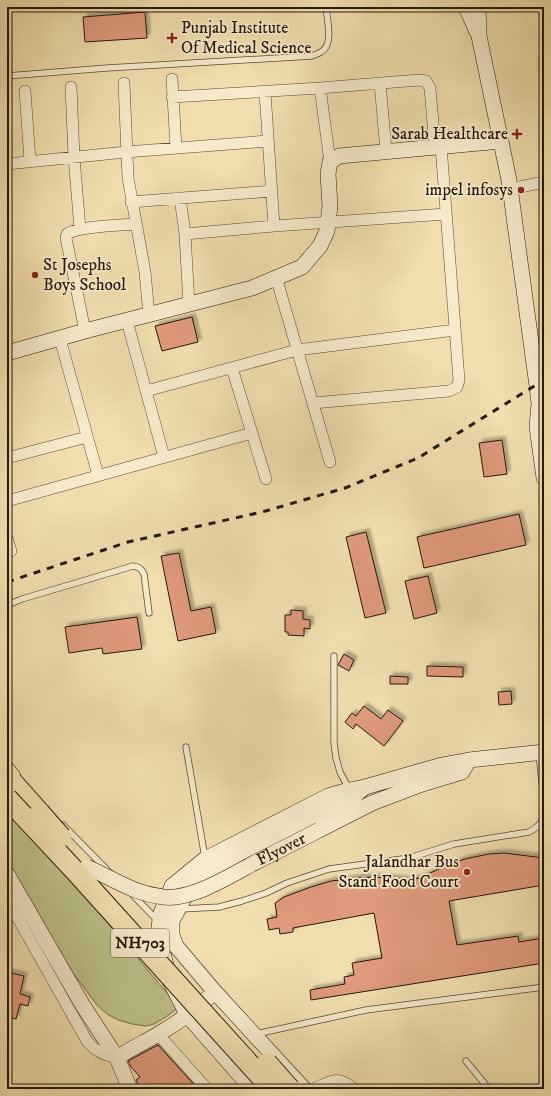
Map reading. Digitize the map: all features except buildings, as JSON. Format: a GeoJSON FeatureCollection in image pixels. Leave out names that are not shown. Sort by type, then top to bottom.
{"type":"FeatureCollection","features":[{"type":"Feature","properties":{"kind":"highway","name":"Flyover"},"geometry":{"type":"LineString","coordinates":[[14,778],[40,812],[87,867],[290,1089]]}},
{"type":"Feature","properties":{"kind":"highway","name":"NH703"},"geometry":{"type":"LineString","coordinates":[[7,798],[272,1089]]}},
{"type":"Feature","properties":{"kind":"street"},"geometry":{"type":"LineString","coordinates":[[466,7],[479,36]]}},
{"type":"Feature","properties":{"kind":"street"},"geometry":{"type":"LineString","coordinates":[[478,7],[479,36],[510,189],[542,411],[537,427],[544,478]]}},
{"type":"Feature","properties":{"kind":"street"},"geometry":{"type":"LineString","coordinates":[[172,79],[176,148]]}},
{"type":"Feature","properties":{"kind":"street"},"geometry":{"type":"LineString","coordinates":[[172,97],[265,92],[419,80],[426,81],[429,84],[446,214],[459,380],[456,387],[449,391],[313,403]]}},
{"type":"Feature","properties":{"kind":"street"},"geometry":{"type":"LineString","coordinates":[[124,83],[128,178],[131,202],[145,272],[149,316]]}},
{"type":"Feature","properties":{"kind":"street"},"geometry":{"type":"LineString","coordinates":[[380,83],[386,151]]}},
{"type":"Feature","properties":{"kind":"street"},"geometry":{"type":"LineString","coordinates":[[71,87],[74,157],[80,229]]}},
{"type":"Feature","properties":{"kind":"street"},"geometry":{"type":"LineString","coordinates":[[7,353],[85,331],[149,316],[252,288],[302,266],[320,246],[327,231],[330,206],[328,174],[330,162],[320,88]]}},
{"type":"Feature","properties":{"kind":"street"},"geometry":{"type":"LineString","coordinates":[[25,91],[30,161]]}},
{"type":"Feature","properties":{"kind":"street"},"geometry":{"type":"LineString","coordinates":[[265,92],[274,226]]}},
{"type":"Feature","properties":{"kind":"street"},"geometry":{"type":"LineString","coordinates":[[7,164],[126,152],[268,141]]}},
{"type":"Feature","properties":{"kind":"street"},"geometry":{"type":"LineString","coordinates":[[330,162],[339,156],[501,141]]}},
{"type":"Feature","properties":{"kind":"street"},"geometry":{"type":"LineString","coordinates":[[510,189],[544,182]]}},
{"type":"Feature","properties":{"kind":"street"},"geometry":{"type":"LineString","coordinates":[[131,202],[272,191]]}},
{"type":"Feature","properties":{"kind":"street"},"geometry":{"type":"LineString","coordinates":[[180,198],[185,234],[189,304]]}},
{"type":"Feature","properties":{"kind":"street"},"geometry":{"type":"LineString","coordinates":[[185,234],[446,214]]}},
{"type":"Feature","properties":{"kind":"street"},"geometry":{"type":"LineString","coordinates":[[85,331],[66,238],[67,234],[80,229],[136,224]]}},
{"type":"Feature","properties":{"kind":"street"},"geometry":{"type":"LineString","coordinates":[[276,278],[330,462]]}},
{"type":"Feature","properties":{"kind":"street"},"geometry":{"type":"LineString","coordinates":[[127,321],[164,457]]}},
{"type":"Feature","properties":{"kind":"street"},"geometry":{"type":"LineString","coordinates":[[146,391],[297,350],[455,330]]}},
{"type":"Feature","properties":{"kind":"street"},"geometry":{"type":"LineString","coordinates":[[60,339],[98,475]]}},
{"type":"Feature","properties":{"kind":"street"},"geometry":{"type":"LineString","coordinates":[[232,368],[266,479]]}},
{"type":"Feature","properties":{"kind":"street"},"geometry":{"type":"LineString","coordinates":[[7,501],[252,433]]}},
{"type":"Feature","properties":{"kind":"street"},"geometry":{"type":"LineString","coordinates":[[7,458],[87,437]]}},
{"type":"Feature","properties":{"kind":"street"},"geometry":{"type":"LineString","coordinates":[[7,538],[11,551]]}},
{"type":"Feature","properties":{"kind":"street"},"geometry":{"type":"LineString","coordinates":[[252,1089],[188,1016],[170,981],[158,934],[161,913],[172,886],[205,859],[328,796],[442,765],[469,760],[541,752]]}},
{"type":"Feature","properties":{"kind":"street","name":"Flyover"},"geometry":{"type":"LineString","coordinates":[[87,867],[126,887],[146,894],[165,898],[186,896],[215,884],[372,802],[422,784],[462,772],[469,760]]}},
{"type":"Feature","properties":{"kind":"street"},"geometry":{"type":"LineString","coordinates":[[304,1089],[215,992],[176,946],[172,935],[172,921],[191,885],[212,870],[348,802],[365,787]]}},
{"type":"Feature","properties":{"kind":"street"},"geometry":{"type":"LineString","coordinates":[[7,874],[82,1004],[117,1058],[130,1089]]}},
{"type":"Feature","properties":{"kind":"street"},"geometry":{"type":"LineString","coordinates":[[7,899],[87,1041],[94,1049],[117,1058]]}},
{"type":"Feature","properties":{"kind":"street"},"geometry":{"type":"LineString","coordinates":[[117,1058],[188,1016],[215,992]]}},
{"type":"Feature","properties":{"kind":"street"},"geometry":{"type":"LineString","coordinates":[[158,1034],[207,1089]]}},
{"type":"Feature","properties":{"kind":"street"},"geometry":{"type":"LineString","coordinates":[[313,1089],[335,1080],[341,1080],[354,1089]]}},
{"type":"Feature","properties":{"kind":"lane"},"geometry":{"type":"LineString","coordinates":[[7,76],[107,68],[312,56],[322,52],[327,46],[326,7]]}},
{"type":"Feature","properties":{"kind":"lane"},"geometry":{"type":"LineString","coordinates":[[7,605],[22,599],[132,566],[138,567],[144,574],[149,613]]}},
{"type":"Feature","properties":{"kind":"lane"},"geometry":{"type":"LineString","coordinates":[[334,656],[334,743],[340,772],[349,790]]}},
{"type":"Feature","properties":{"kind":"lane"},"geometry":{"type":"LineString","coordinates":[[186,747],[205,859]]}},
{"type":"Feature","properties":{"kind":"lane"},"geometry":{"type":"LineString","coordinates":[[541,752],[544,801]]}},
{"type":"Feature","properties":{"kind":"lane"},"geometry":{"type":"LineString","coordinates":[[7,762],[14,778]]}},
{"type":"Feature","properties":{"kind":"lane"},"geometry":{"type":"LineString","coordinates":[[178,909],[219,907],[266,893],[294,881],[329,869],[409,858],[454,844],[529,832],[539,827],[544,817],[544,810]]}},
{"type":"Feature","properties":{"kind":"lane"},"geometry":{"type":"LineString","coordinates":[[56,818],[160,922]]}},
{"type":"Feature","properties":{"kind":"lane"},"geometry":{"type":"LineString","coordinates":[[254,1035],[366,1010],[544,987]]}},
{"type":"Feature","properties":{"kind":"lane"},"geometry":{"type":"LineString","coordinates":[[466,1061],[489,1089]]}},
{"type":"Feature","properties":{"kind":"lane"},"geometry":{"type":"LineString","coordinates":[[7,1084],[10,1089]]}},
{"type":"Feature","properties":{"kind":"green space"},"geometry":{"type":"Polygon","coordinates":[[[7,812],[96,909],[179,1007],[154,1024],[146,1026],[118,1020],[107,1014],[97,1005],[73,973],[7,863],[7,812]]]}},
{"type":"Feature","properties":{"kind":"railway"},"geometry":{"type":"LineString","coordinates":[[7,582],[128,542],[262,512],[345,488],[418,458],[544,380]]}},
{"type":"Feature","properties":{"kind":"place","name":"Punjab Institute Of Medical Science"},"geometry":{"type":"Point","coordinates":[172,38]}},
{"type":"Feature","properties":{"kind":"place","name":"Sarab Healthcare"},"geometry":{"type":"Point","coordinates":[517,134]}},
{"type":"Feature","properties":{"kind":"place","name":"impel infosys"},"geometry":{"type":"Point","coordinates":[521,190]}},
{"type":"Feature","properties":{"kind":"place","name":"St Josephs Boys School"},"geometry":{"type":"Point","coordinates":[35,275]}},
{"type":"Feature","properties":{"kind":"place","name":"Jalandhar Bus Stand Food Court"},"geometry":{"type":"Point","coordinates":[467,872]}}]}
